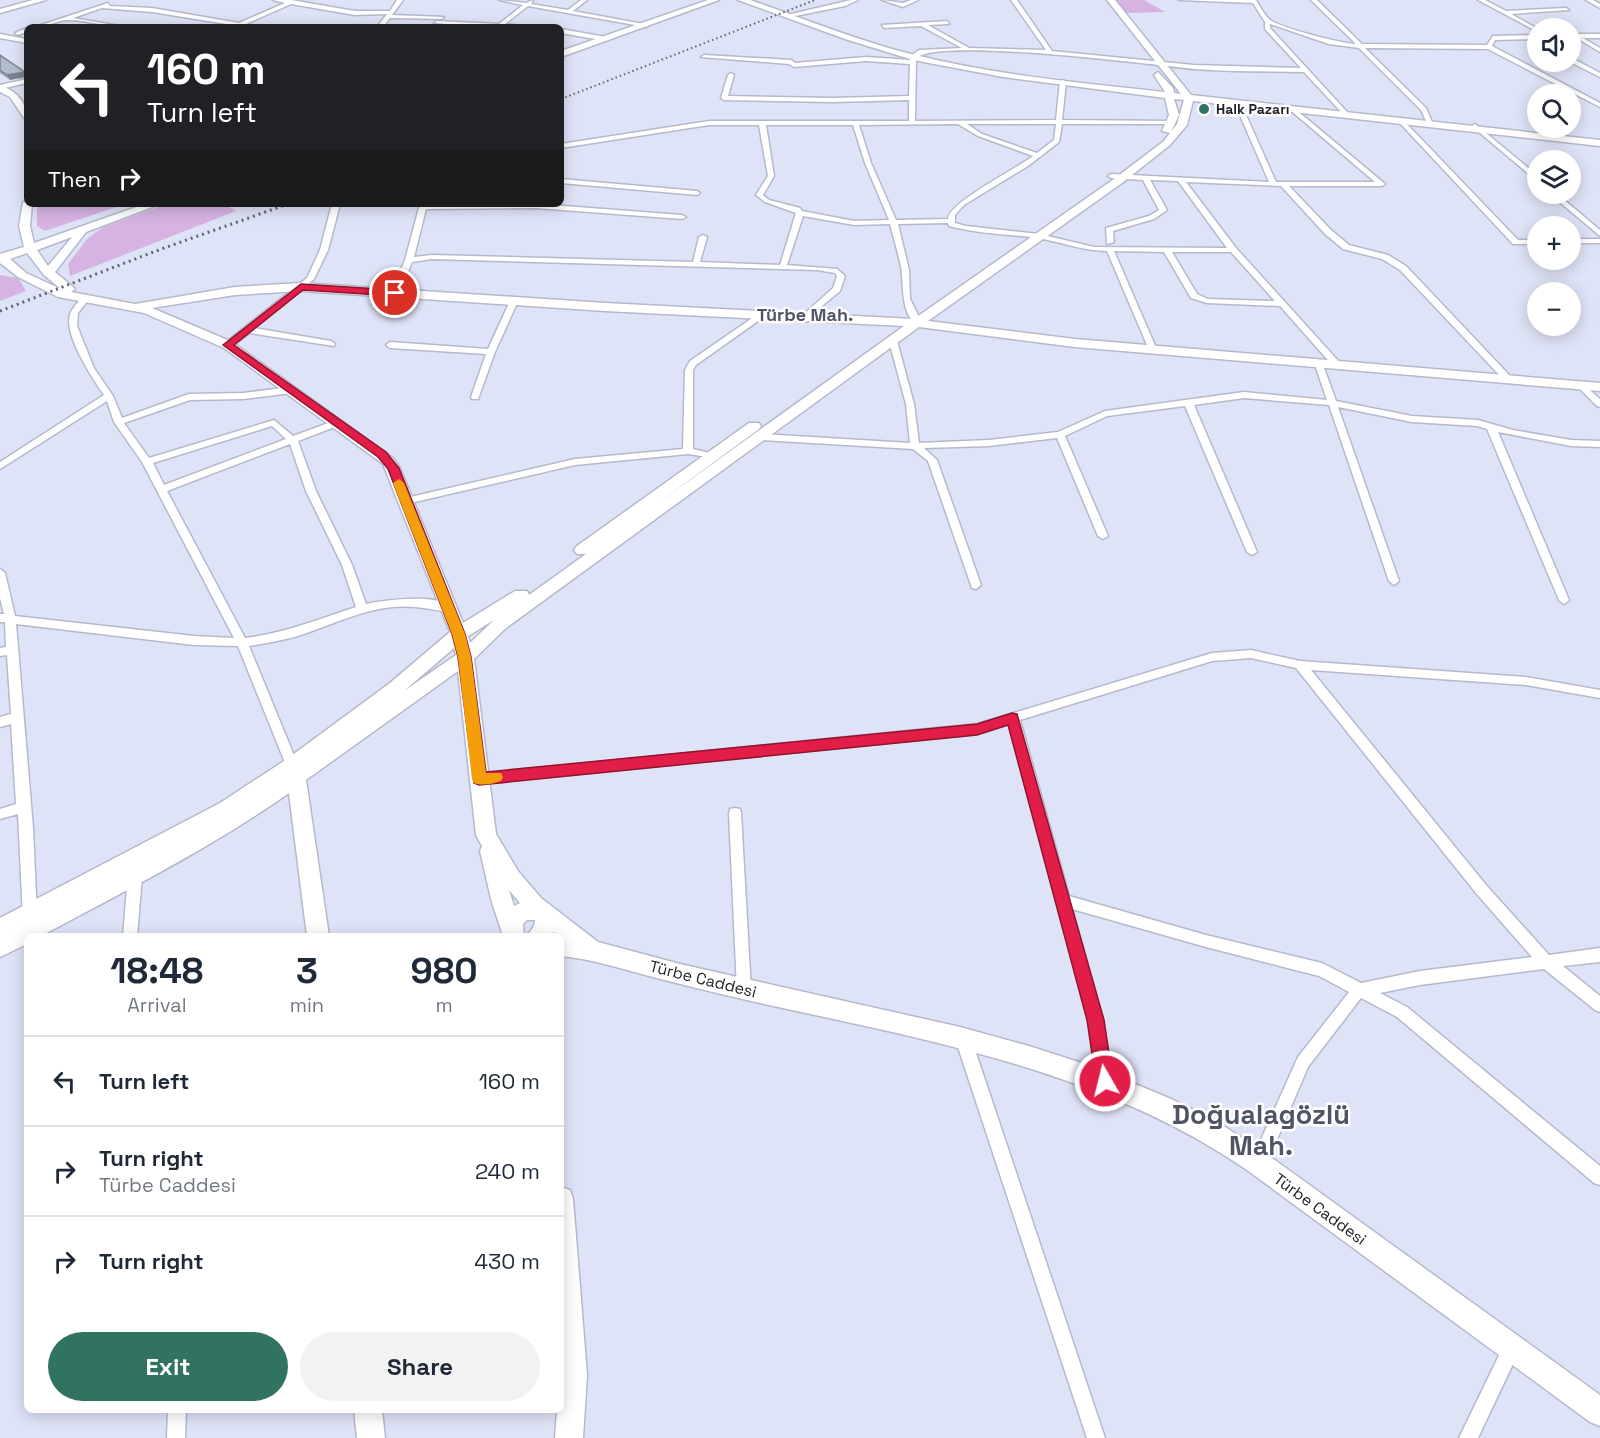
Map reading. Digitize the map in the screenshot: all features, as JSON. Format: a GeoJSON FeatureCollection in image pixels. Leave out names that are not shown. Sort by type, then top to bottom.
{"type":"FeatureCollection","features":[{"type":"Feature","properties":{"kind":"main road"},"geometry":{"type":"LineString","coordinates":[[0,9],[33,0]]}},
{"type":"Feature","properties":{"kind":"main road"},"geometry":{"type":"LineString","coordinates":[[0,9],[42,0]]}},
{"type":"Feature","properties":{"kind":"main road"},"geometry":{"type":"LineString","coordinates":[[564,53],[715,0]]}},
{"type":"Feature","properties":{"kind":"main road"},"geometry":{"type":"LineString","coordinates":[[742,0],[913,59],[1189,99],[1474,126],[1600,143]]}},
{"type":"Feature","properties":{"kind":"main road"},"geometry":{"type":"LineString","coordinates":[[1101,0],[1153,62],[1189,99]]}},
{"type":"Feature","properties":{"kind":"main road"},"geometry":{"type":"LineString","coordinates":[[1111,0],[1170,90],[1169,96],[1174,115],[1169,129],[1118,176]]}},
{"type":"Feature","properties":{"kind":"main road"},"geometry":{"type":"LineString","coordinates":[[0,30],[24,33]]}},
{"type":"Feature","properties":{"kind":"main road"},"geometry":{"type":"LineString","coordinates":[[0,36],[24,40]]}},
{"type":"Feature","properties":{"kind":"main road"},"geometry":{"type":"LineString","coordinates":[[0,87],[13,95],[24,112]]}},
{"type":"Feature","properties":{"kind":"main road"},"geometry":{"type":"LineString","coordinates":[[0,929],[295,771],[465,657],[500,624],[893,341],[915,318],[1167,143],[1182,125],[1189,99]]}},
{"type":"Feature","properties":{"kind":"main road"},"geometry":{"type":"LineString","coordinates":[[27,207],[25,236],[30,246]]}},
{"type":"Feature","properties":{"kind":"main road"},"geometry":{"type":"LineString","coordinates":[[0,257],[130,207]]}},
{"type":"Feature","properties":{"kind":"main road"},"geometry":{"type":"LineString","coordinates":[[30,246],[147,207]]}},
{"type":"Feature","properties":{"kind":"main road"},"geometry":{"type":"LineString","coordinates":[[48,273],[74,240],[86,229]]}},
{"type":"Feature","properties":{"kind":"main road","name":"Türbe Caddesi"},"geometry":{"type":"LineString","coordinates":[[30,246],[48,273],[58,283],[86,298]]}},
{"type":"Feature","properties":{"kind":"main road","name":"Türbe Caddesi"},"geometry":{"type":"LineString","coordinates":[[0,257],[22,275],[62,294],[135,307],[170,318],[228,345],[388,461],[459,634],[465,657],[486,835],[515,883],[542,913],[591,949],[632,962],[744,990],[963,1038],[1105,1081],[1167,1108],[1258,1164],[1600,1412]]}},
{"type":"Feature","properties":{"kind":"main road","name":"Türbe Caddesi"},"geometry":{"type":"LineString","coordinates":[[0,272],[22,275]]}},
{"type":"Feature","properties":{"kind":"main road"},"geometry":{"type":"LineString","coordinates":[[135,307],[235,291],[301,287],[899,323]]}},
{"type":"Feature","properties":{"kind":"main road"},"geometry":{"type":"LineString","coordinates":[[27,933],[135,876],[248,812],[459,634],[523,594],[711,456],[899,323],[915,318],[1075,343],[1600,387]]}},
{"type":"Feature","properties":{"kind":"main road"},"geometry":{"type":"LineString","coordinates":[[295,771],[318,933]]}},
{"type":"Feature","properties":{"kind":"main road"},"geometry":{"type":"LineString","coordinates":[[486,835],[501,899],[513,933]]}},
{"type":"Feature","properties":{"kind":"main road"},"geometry":{"type":"LineString","coordinates":[[514,933],[514,920],[522,912],[533,909],[545,917],[545,927],[540,933]]}},
{"type":"Feature","properties":{"kind":"main road"},"geometry":{"type":"LineString","coordinates":[[0,947],[24,935]]}},
{"type":"Feature","properties":{"kind":"main road"},"geometry":{"type":"LineString","coordinates":[[564,946],[591,949]]}},
{"type":"Feature","properties":{"kind":"main road"},"geometry":{"type":"LineString","coordinates":[[564,1242],[573,1375],[569,1438]]}},
{"type":"Feature","properties":{"kind":"main road"},"geometry":{"type":"LineString","coordinates":[[368,1413],[371,1438]]}},
{"type":"Feature","properties":{"kind":"street"},"geometry":{"type":"LineString","coordinates":[[47,24],[121,0]]}},
{"type":"Feature","properties":{"kind":"street"},"geometry":{"type":"LineString","coordinates":[[276,0],[355,13],[441,18],[437,24]]}},
{"type":"Feature","properties":{"kind":"street"},"geometry":{"type":"LineString","coordinates":[[382,24],[400,0]]}},
{"type":"Feature","properties":{"kind":"street"},"geometry":{"type":"LineString","coordinates":[[502,0],[646,25]]}},
{"type":"Feature","properties":{"kind":"street"},"geometry":{"type":"LineString","coordinates":[[503,24],[532,0]]}},
{"type":"Feature","properties":{"kind":"street"},"geometry":{"type":"LineString","coordinates":[[568,12],[584,0]]}},
{"type":"Feature","properties":{"kind":"street"},"geometry":{"type":"LineString","coordinates":[[790,15],[855,0]]}},
{"type":"Feature","properties":{"kind":"street"},"geometry":{"type":"LineString","coordinates":[[885,0],[903,5],[915,0]]}},
{"type":"Feature","properties":{"kind":"street"},"geometry":{"type":"LineString","coordinates":[[1014,0],[1051,54]]}},
{"type":"Feature","properties":{"kind":"street"},"geometry":{"type":"LineString","coordinates":[[1182,0],[1254,1],[1268,22],[1331,43],[1361,47],[1489,47],[1600,105]]}},
{"type":"Feature","properties":{"kind":"street"},"geometry":{"type":"LineString","coordinates":[[1314,0],[1424,109],[1429,122]]}},
{"type":"Feature","properties":{"kind":"street"},"geometry":{"type":"LineString","coordinates":[[1480,0],[1527,26]]}},
{"type":"Feature","properties":{"kind":"street"},"geometry":{"type":"LineString","coordinates":[[1589,0],[1600,6]]}},
{"type":"Feature","properties":{"kind":"street"},"geometry":{"type":"LineString","coordinates":[[241,24],[292,1]]}},
{"type":"Feature","properties":{"kind":"street"},"geometry":{"type":"LineString","coordinates":[[326,8],[335,4]]}},
{"type":"Feature","properties":{"kind":"street"},"geometry":{"type":"LineString","coordinates":[[103,7],[152,10],[226,24]]}},
{"type":"Feature","properties":{"kind":"street"},"geometry":{"type":"LineString","coordinates":[[1504,13],[1566,10]]}},
{"type":"Feature","properties":{"kind":"street"},"geometry":{"type":"LineString","coordinates":[[66,18],[104,24]]}},
{"type":"Feature","properties":{"kind":"street"},"geometry":{"type":"LineString","coordinates":[[1268,22],[1267,28],[1346,114]]}},
{"type":"Feature","properties":{"kind":"street"},"geometry":{"type":"LineString","coordinates":[[884,26],[946,23]]}},
{"type":"Feature","properties":{"kind":"street"},"geometry":{"type":"LineString","coordinates":[[922,24],[969,49]]}},
{"type":"Feature","properties":{"kind":"street"},"geometry":{"type":"LineString","coordinates":[[564,32],[606,39]]}},
{"type":"Feature","properties":{"kind":"street"},"geometry":{"type":"LineString","coordinates":[[1581,37],[1600,36]]}},
{"type":"Feature","properties":{"kind":"street"},"geometry":{"type":"LineString","coordinates":[[1489,47],[1493,38],[1527,38]]}},
{"type":"Feature","properties":{"kind":"street"},"geometry":{"type":"LineString","coordinates":[[1581,39],[1600,50]]}},
{"type":"Feature","properties":{"kind":"street"},"geometry":{"type":"LineString","coordinates":[[912,121],[913,59],[919,52],[969,49],[1196,67],[1305,70]]}},
{"type":"Feature","properties":{"kind":"street"},"geometry":{"type":"LineString","coordinates":[[704,57],[791,62],[794,65],[808,66],[866,59],[913,59]]}},
{"type":"Feature","properties":{"kind":"street"},"geometry":{"type":"LineString","coordinates":[[1581,65],[1600,75]]}},
{"type":"Feature","properties":{"kind":"street"},"geometry":{"type":"LineString","coordinates":[[731,75],[724,98],[833,100],[912,98]]}},
{"type":"Feature","properties":{"kind":"street"},"geometry":{"type":"LineString","coordinates":[[0,87],[24,82]]}},
{"type":"Feature","properties":{"kind":"street"},"geometry":{"type":"LineString","coordinates":[[1063,82],[1057,141],[1038,156],[962,204],[951,215],[952,224],[965,228],[1033,236],[1094,249],[1110,246],[1167,250],[1233,250]]}},
{"type":"Feature","properties":{"kind":"street"},"geometry":{"type":"LineString","coordinates":[[1238,104],[1273,184]]}},
{"type":"Feature","properties":{"kind":"street"},"geometry":{"type":"LineString","coordinates":[[1118,176],[1273,184],[1382,184],[1292,109]]}},
{"type":"Feature","properties":{"kind":"street"},"geometry":{"type":"LineString","coordinates":[[1399,119],[1516,242],[1527,242]]}},
{"type":"Feature","properties":{"kind":"street"},"geometry":{"type":"LineString","coordinates":[[762,122],[771,176],[759,195],[767,201],[800,213],[854,223],[952,221]]}},
{"type":"Feature","properties":{"kind":"street"},"geometry":{"type":"LineString","coordinates":[[855,122],[868,163],[894,223],[905,270],[906,299],[915,318]]}},
{"type":"Feature","properties":{"kind":"street"},"geometry":{"type":"LineString","coordinates":[[959,122],[980,135],[1038,156]]}},
{"type":"Feature","properties":{"kind":"street"},"geometry":{"type":"LineString","coordinates":[[564,145],[709,123],[1172,122]]}},
{"type":"Feature","properties":{"kind":"street"},"geometry":{"type":"LineString","coordinates":[[1474,126],[1527,171]]}},
{"type":"Feature","properties":{"kind":"street"},"geometry":{"type":"LineString","coordinates":[[1146,178],[1162,210],[1157,216],[1119,224],[1109,230],[1110,246],[1153,350]]}},
{"type":"Feature","properties":{"kind":"street"},"geometry":{"type":"LineString","coordinates":[[1180,179],[1233,250],[1338,366]]}},
{"type":"Feature","properties":{"kind":"street"},"geometry":{"type":"LineString","coordinates":[[564,181],[697,193]]}},
{"type":"Feature","properties":{"kind":"street"},"geometry":{"type":"LineString","coordinates":[[1283,184],[1328,232],[1346,247],[1385,257],[1403,268],[1508,379]]}},
{"type":"Feature","properties":{"kind":"street"},"geometry":{"type":"LineString","coordinates":[[1565,204],[1600,234]]}},
{"type":"Feature","properties":{"kind":"street"},"geometry":{"type":"LineString","coordinates":[[228,345],[310,279],[324,250],[335,207]]}},
{"type":"Feature","properties":{"kind":"street"},"geometry":{"type":"LineString","coordinates":[[395,293],[410,260],[423,207]]}},
{"type":"Feature","properties":{"kind":"street"},"geometry":{"type":"LineString","coordinates":[[549,207],[682,217]]}},
{"type":"Feature","properties":{"kind":"street"},"geometry":{"type":"LineString","coordinates":[[783,266],[800,213]]}},
{"type":"Feature","properties":{"kind":"street"},"geometry":{"type":"LineString","coordinates":[[696,264],[703,237]]}},
{"type":"Feature","properties":{"kind":"street"},"geometry":{"type":"LineString","coordinates":[[1581,241],[1600,241]]}},
{"type":"Feature","properties":{"kind":"street"},"geometry":{"type":"LineString","coordinates":[[1167,250],[1194,296],[1207,301],[1282,304]]}},
{"type":"Feature","properties":{"kind":"street"},"geometry":{"type":"LineString","coordinates":[[410,260],[432,257],[487,258],[783,266],[837,271],[841,276],[837,289],[806,317]]}},
{"type":"Feature","properties":{"kind":"street"},"geometry":{"type":"LineString","coordinates":[[86,298],[74,313],[73,326],[90,368],[109,396],[119,422],[147,462],[242,642],[295,771]]}},
{"type":"Feature","properties":{"kind":"street"},"geometry":{"type":"LineString","coordinates":[[475,397],[491,352],[514,301]]}},
{"type":"Feature","properties":{"kind":"street"},"geometry":{"type":"LineString","coordinates":[[688,451],[689,370],[693,363],[764,314]]}},
{"type":"Feature","properties":{"kind":"street"},"geometry":{"type":"LineString","coordinates":[[248,330],[331,344]]}},
{"type":"Feature","properties":{"kind":"street"},"geometry":{"type":"LineString","coordinates":[[893,341],[910,404],[915,446],[932,460],[976,585]]}},
{"type":"Feature","properties":{"kind":"street"},"geometry":{"type":"LineString","coordinates":[[390,345],[491,352]]}},
{"type":"Feature","properties":{"kind":"street"},"geometry":{"type":"LineString","coordinates":[[1319,365],[1394,581]]}},
{"type":"Feature","properties":{"kind":"street"},"geometry":{"type":"LineString","coordinates":[[1583,387],[1600,404]]}},
{"type":"Feature","properties":{"kind":"street"},"geometry":{"type":"LineString","coordinates":[[119,422],[189,397],[243,396],[291,390]]}},
{"type":"Feature","properties":{"kind":"street"},"geometry":{"type":"LineString","coordinates":[[760,437],[915,446],[989,443],[1060,435],[1105,414],[1244,394],[1332,403],[1412,419],[1478,423],[1512,433],[1571,443],[1600,444]]}},
{"type":"Feature","properties":{"kind":"street"},"geometry":{"type":"LineString","coordinates":[[0,466],[109,396]]}},
{"type":"Feature","properties":{"kind":"street"},"geometry":{"type":"LineString","coordinates":[[1188,402],[1252,552]]}},
{"type":"Feature","properties":{"kind":"street"},"geometry":{"type":"LineString","coordinates":[[147,462],[274,423],[291,440],[311,491],[347,565],[362,608]]}},
{"type":"Feature","properties":{"kind":"street"},"geometry":{"type":"LineString","coordinates":[[162,490],[337,423]]}},
{"type":"Feature","properties":{"kind":"street"},"geometry":{"type":"LineString","coordinates":[[1491,427],[1564,600]]}},
{"type":"Feature","properties":{"kind":"street"},"geometry":{"type":"LineString","coordinates":[[1060,435],[1103,536]]}},
{"type":"Feature","properties":{"kind":"street"},"geometry":{"type":"LineString","coordinates":[[406,501],[575,462],[688,451],[711,456]]}},
{"type":"Feature","properties":{"kind":"street"},"geometry":{"type":"LineString","coordinates":[[0,573],[6,651],[18,717],[31,913],[27,933]]}},
{"type":"Feature","properties":{"kind":"street"},"geometry":{"type":"LineString","coordinates":[[5,619],[150,636],[242,642],[269,641],[362,608],[387,602],[411,600],[448,608]]}},
{"type":"Feature","properties":{"kind":"street"},"geometry":{"type":"LineString","coordinates":[[479,779],[977,729],[1212,657],[1251,654],[1300,665],[1526,681],[1600,694]]}},
{"type":"Feature","properties":{"kind":"street"},"geometry":{"type":"LineString","coordinates":[[1300,665],[1474,880],[1546,962],[1600,1005]]}},
{"type":"Feature","properties":{"kind":"street"},"geometry":{"type":"LineString","coordinates":[[0,722],[18,717]]}},
{"type":"Feature","properties":{"kind":"street"},"geometry":{"type":"LineString","coordinates":[[1012,718],[1096,1020],[1105,1081]]}},
{"type":"Feature","properties":{"kind":"street"},"geometry":{"type":"LineString","coordinates":[[0,814],[23,807]]}},
{"type":"Feature","properties":{"kind":"street"},"geometry":{"type":"LineString","coordinates":[[735,813],[744,990]]}},
{"type":"Feature","properties":{"kind":"street"},"geometry":{"type":"LineString","coordinates":[[130,933],[135,876]]}},
{"type":"Feature","properties":{"kind":"street"},"geometry":{"type":"LineString","coordinates":[[1062,900],[1206,941],[1322,970],[1402,1012],[1600,1177]]}},
{"type":"Feature","properties":{"kind":"street"},"geometry":{"type":"LineString","coordinates":[[1258,1164],[1303,1062],[1359,990],[1420,978],[1600,955]]}},
{"type":"Feature","properties":{"kind":"street"},"geometry":{"type":"LineString","coordinates":[[963,1038],[1096,1438]]}},
{"type":"Feature","properties":{"kind":"street"},"geometry":{"type":"LineString","coordinates":[[1468,1438],[1511,1349]]}},
{"type":"Feature","properties":{"kind":"street"},"geometry":{"type":"LineString","coordinates":[[176,1438],[177,1413]]}},
{"type":"Feature","properties":{"kind":"shaded area"},"geometry":{"type":"Polygon","coordinates":[[[1115,0],[1144,0],[1165,12],[1124,12],[1115,0]]]}},
{"type":"Feature","properties":{"kind":"shaded area"},"geometry":{"type":"Polygon","coordinates":[[[37,207],[116,207],[45,231],[37,226],[37,207]]]}},
{"type":"Feature","properties":{"kind":"shaded area"},"geometry":{"type":"Polygon","coordinates":[[[159,207],[229,207],[236,211],[70,276],[68,264],[87,239],[103,227],[159,207]]]}},
{"type":"Feature","properties":{"kind":"shaded area"},"geometry":{"type":"Polygon","coordinates":[[[0,275],[18,278],[26,291],[0,301],[0,275]]]}},
{"type":"Feature","properties":{"kind":"building"},"geometry":{"type":"Polygon","coordinates":[[[0,55],[24,72],[7,75],[0,70],[0,55]]]}},
{"type":"Feature","properties":{"kind":"railway"},"geometry":{"type":"LineString","coordinates":[[564,98],[815,0]]}},
{"type":"Feature","properties":{"kind":"railway"},"geometry":{"type":"LineString","coordinates":[[0,311],[164,248],[280,207]]}},
{"type":"Feature","properties":{"kind":"slow traffic"},"geometry":{"type":"LineString","coordinates":[[399,483],[459,634],[465,657],[479,779],[496,777]]}},
{"type":"Feature","properties":{"kind":"place","name":"Halk Pazarı"},"geometry":{"type":"Point","coordinates":[1204,109]}},
{"type":"Feature","properties":{"kind":"district","name":"Türbe Mah."},"geometry":{"type":"Point","coordinates":[805,314]}},
{"type":"Feature","properties":{"kind":"district","name":"Doğualagözlü Mah."},"geometry":{"type":"Point","coordinates":[1261,1130]}},
{"type":"Feature","properties":{"kind":"route"},"geometry":{"type":"LineString","coordinates":[[395,293],[301,287],[228,345],[382,454],[393,468],[459,634],[465,657],[479,779],[977,729],[1012,718],[1096,1020],[1105,1081]]}}]}
